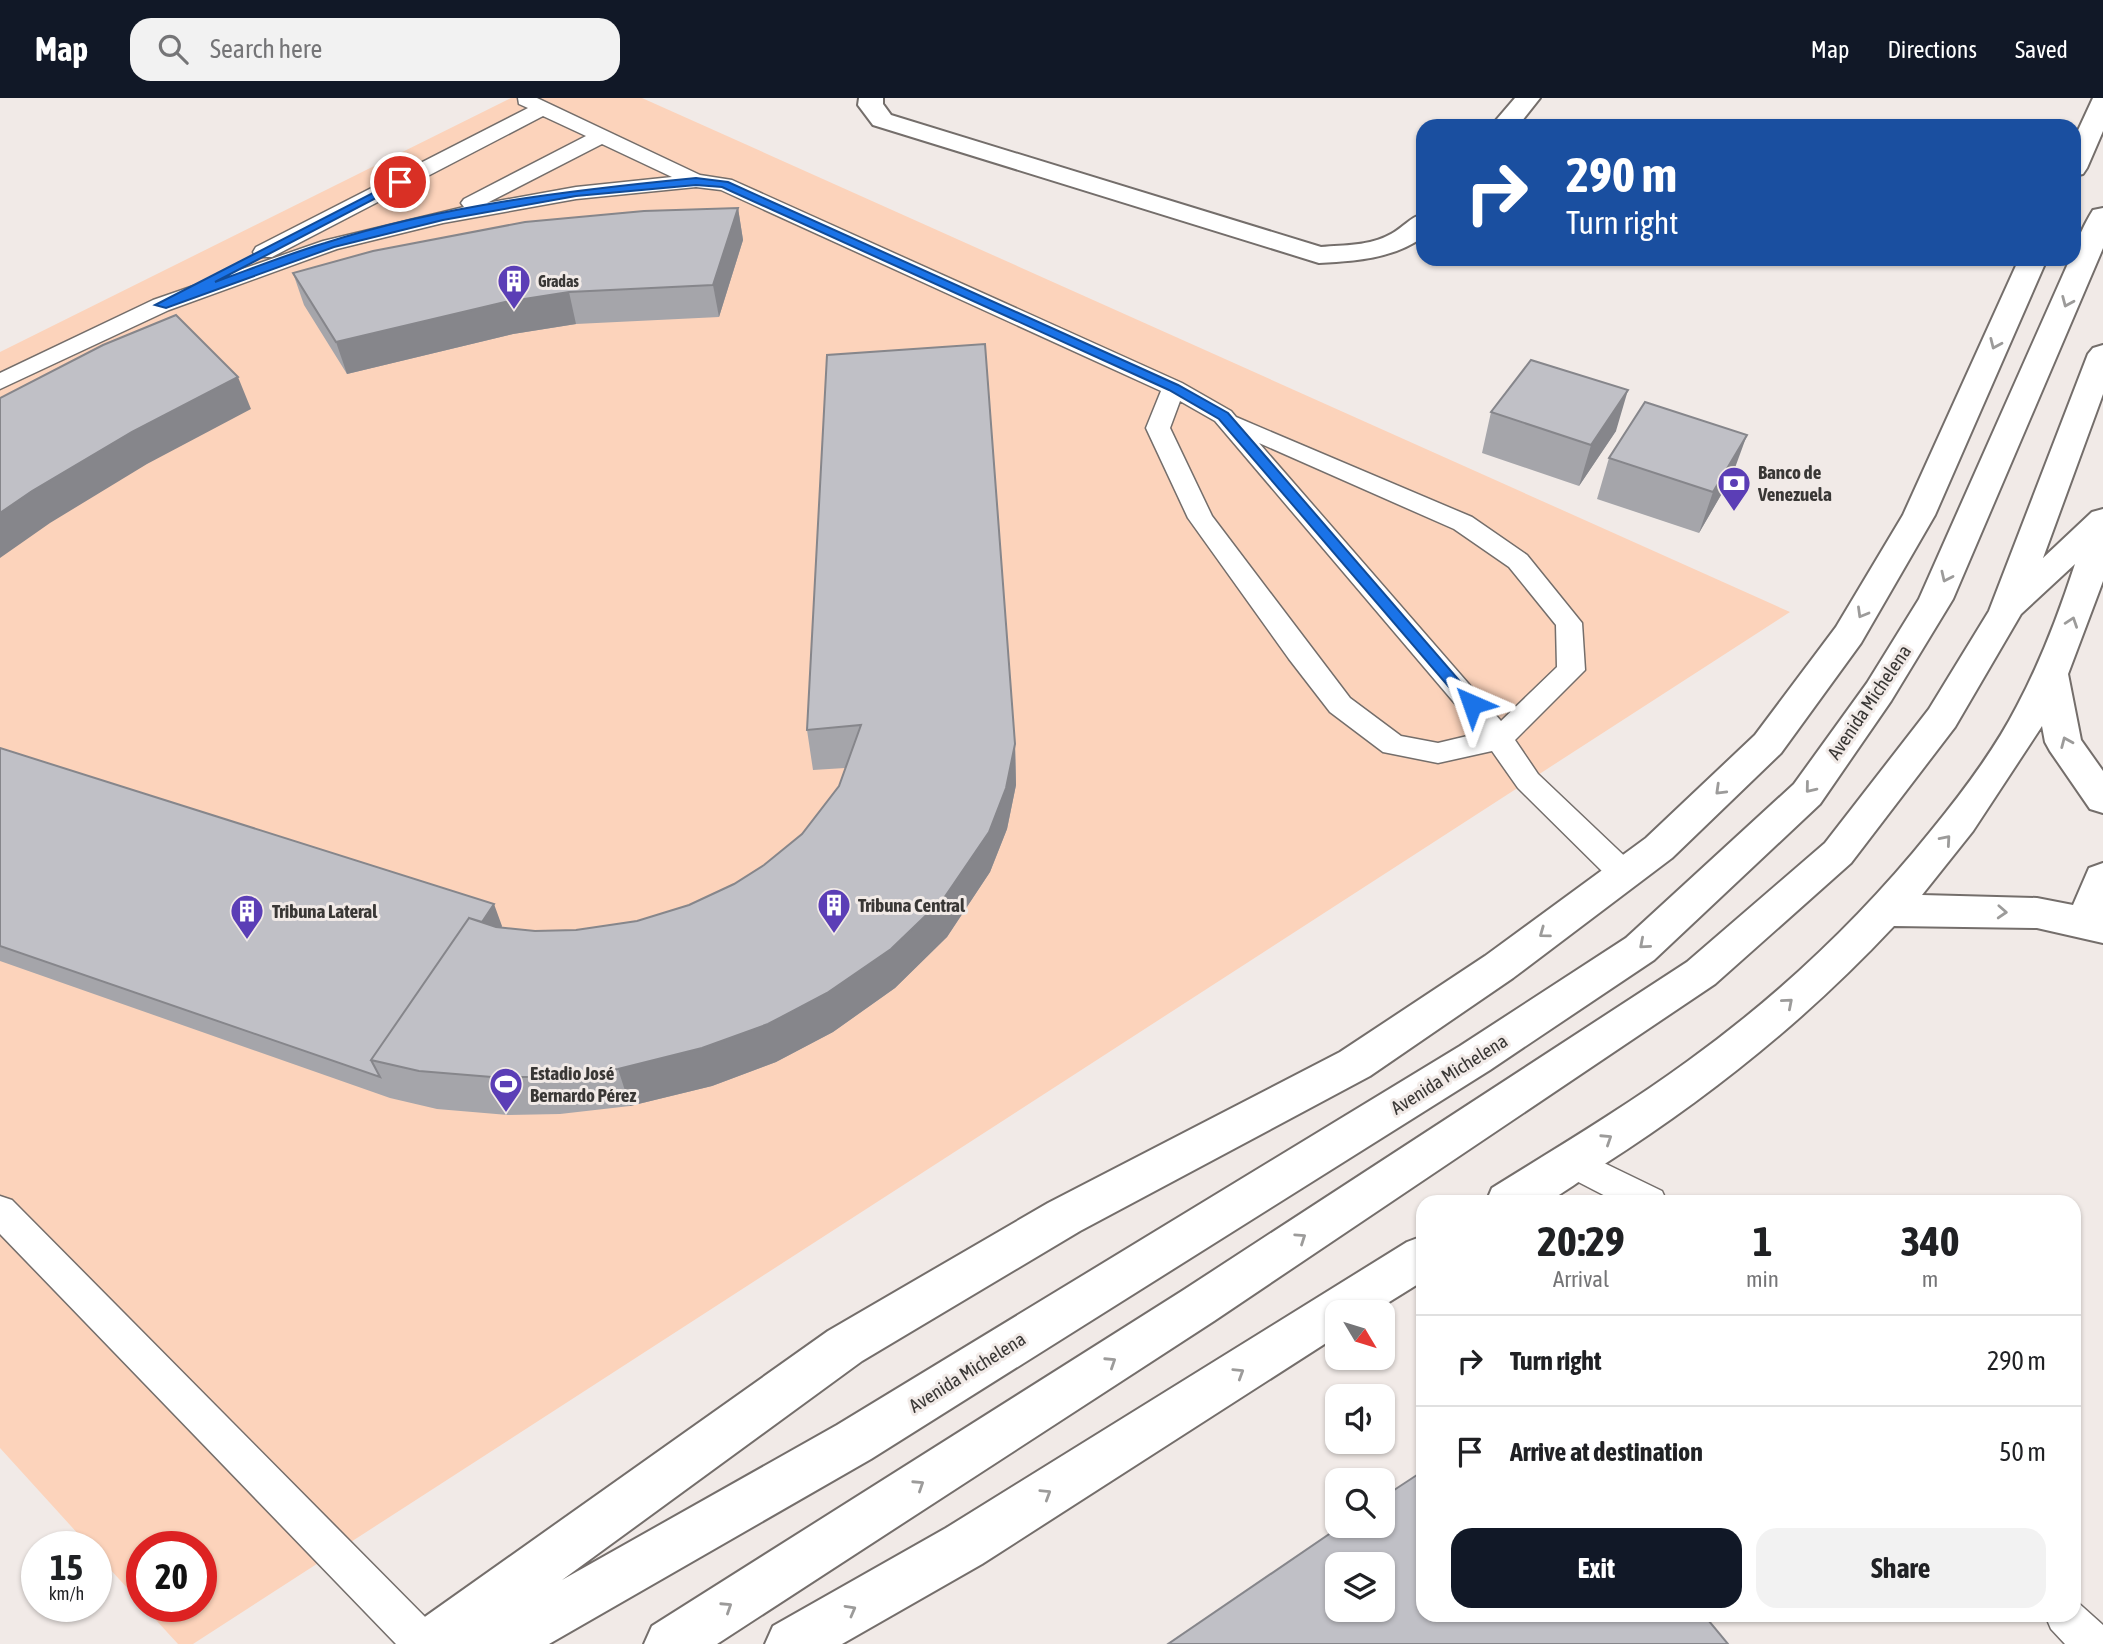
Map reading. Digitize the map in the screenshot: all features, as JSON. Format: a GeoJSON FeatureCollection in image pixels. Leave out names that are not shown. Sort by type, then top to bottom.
{"type":"FeatureCollection","features":[{"type":"Feature","properties":{"kind":"street"},"geometry":{"type":"LineString","coordinates":[[871,98],[870,105],[882,120],[1319,255],[1374,251],[1416,230]]}},
{"type":"Feature","properties":{"kind":"street"},"geometry":{"type":"LineString","coordinates":[[1510,119],[1528,98]]}},
{"type":"Feature","properties":{"kind":"street"},"geometry":{"type":"LineString","coordinates":[[2081,152],[2103,102]]}},
{"type":"Feature","properties":{"kind":"street","name":"Avenida Michelena"},"geometry":{"type":"LineString","coordinates":[[499,1644],[854,1442],[1475,1058],[1640,949],[1807,793],[1880,692],[1936,599],[1968,531],[2103,216]]}},
{"type":"Feature","properties":{"kind":"street"},"geometry":{"type":"LineString","coordinates":[[430,1644],[845,1346],[1064,1217],[1354,1064],[1499,967],[1659,848],[1768,744],[1849,635],[1919,515],[2030,266]]}},
{"type":"Feature","properties":{"kind":"street"},"geometry":{"type":"LineString","coordinates":[[670,1644],[1198,1306],[1701,973],[1838,853],[1941,718],[2006,611],[2103,354]]}},
{"type":"Feature","properties":{"kind":"street"},"geometry":{"type":"LineString","coordinates":[[1919,515],[1968,531]]}},
{"type":"Feature","properties":{"kind":"street"},"geometry":{"type":"LineString","coordinates":[[2006,611],[2103,519]]}},
{"type":"Feature","properties":{"kind":"street"},"geometry":{"type":"LineString","coordinates":[[1519,1195],[1571,1163],[1728,1055],[1803,990],[1885,911],[1961,822],[2022,730],[2065,643],[2103,531]]}},
{"type":"Feature","properties":{"kind":"street"},"geometry":{"type":"LineString","coordinates":[[2050,672],[2063,742],[2103,799]]}},
{"type":"Feature","properties":{"kind":"street"},"geometry":{"type":"LineString","coordinates":[[1885,911],[2038,913],[2094,925],[2103,878]]}},
{"type":"Feature","properties":{"kind":"street"},"geometry":{"type":"LineString","coordinates":[[792,1644],[964,1546],[1416,1260]]}},
{"type":"Feature","properties":{"kind":"lane"},"geometry":{"type":"LineString","coordinates":[[522,98],[696,181]]}},
{"type":"Feature","properties":{"kind":"lane"},"geometry":{"type":"LineString","coordinates":[[0,382],[161,305],[542,108]]}},
{"type":"Feature","properties":{"kind":"lane"},"geometry":{"type":"LineString","coordinates":[[443,217],[601,136]]}},
{"type":"Feature","properties":{"kind":"lane"},"geometry":{"type":"LineString","coordinates":[[161,305],[330,245],[443,217],[576,193],[696,181],[724,184],[1174,388],[1226,420],[1463,523],[1518,561],[1569,623],[1571,670],[1499,739],[1438,753],[1393,746],[1340,705],[1200,518],[1158,428],[1174,388]]}},
{"type":"Feature","properties":{"kind":"lane"},"geometry":{"type":"LineString","coordinates":[[1226,420],[1486,720],[1528,781],[1624,874]]}},
{"type":"Feature","properties":{"kind":"lane"},"geometry":{"type":"LineString","coordinates":[[1571,1163],[1636,1195]]}},
{"type":"Feature","properties":{"kind":"lane"},"geometry":{"type":"LineString","coordinates":[[0,1211],[424,1644]]}},
{"type":"Feature","properties":{"kind":"lane"},"geometry":{"type":"LineString","coordinates":[[2072,1622],[2092,1644]]}},
{"type":"Feature","properties":{"kind":"shaded area","name":"Estadio José Bernardo Pérez"},"geometry":{"type":"Polygon","coordinates":[[[511,98],[642,98],[1790,612],[193,1644],[178,1644],[158,1622],[217,1622],[217,1531],[126,1531],[126,1587],[112,1571],[112,1531],[75,1531],[0,1448],[0,352],[511,98]]]}},
{"type":"Feature","properties":{"kind":"building"},"geometry":{"type":"Polygon","coordinates":[[[738,208],[713,285],[569,292],[505,302],[336,342],[293,273],[373,251],[525,222],[644,211],[738,208]]]}},
{"type":"Feature","properties":{"kind":"building"},"geometry":{"type":"Polygon","coordinates":[[[176,315],[238,377],[132,432],[0,513],[0,398],[103,345],[176,315]]]}},
{"type":"Feature","properties":{"kind":"building"},"geometry":{"type":"Polygon","coordinates":[[[985,344],[1015,744],[1006,788],[989,832],[944,898],[891,949],[827,993],[768,1024],[702,1048],[618,1069],[546,1077],[492,1077],[419,1071],[371,1060],[469,918],[496,927],[535,931],[576,930],[637,921],[689,905],[734,884],[764,865],[802,834],[839,786],[861,725],[807,730],[827,355],[985,344]]]}},
{"type":"Feature","properties":{"kind":"building"},"geometry":{"type":"Polygon","coordinates":[[[1531,360],[1628,390],[1591,445],[1491,412],[1531,360]]]}},
{"type":"Feature","properties":{"kind":"building"},"geometry":{"type":"Polygon","coordinates":[[[1645,402],[1747,435],[1713,492],[1609,458],[1645,402]]]}},
{"type":"Feature","properties":{"kind":"building","name":"Tribuna Lateral"},"geometry":{"type":"Polygon","coordinates":[[[0,748],[494,904],[482,922],[469,918],[371,1060],[380,1077],[0,946],[0,748]]]}},
{"type":"Feature","properties":{"kind":"building"},"geometry":{"type":"Polygon","coordinates":[[[1416,1476],[1416,1622],[1710,1622],[1728,1644],[1168,1644],[1325,1537],[1395,1538],[1395,1489],[1416,1476]]]}},
{"type":"Feature","properties":{"kind":"place","name":"Gradas"},"geometry":{"type":"Point","coordinates":[514,311]}},
{"type":"Feature","properties":{"kind":"place","name":"Banco de Venezuela"},"geometry":{"type":"Point","coordinates":[1734,513]}},
{"type":"Feature","properties":{"kind":"place","name":"Tribuna Central"},"geometry":{"type":"Point","coordinates":[834,935]}},
{"type":"Feature","properties":{"kind":"place","name":"Tribuna Lateral"},"geometry":{"type":"Point","coordinates":[247,941]}},
{"type":"Feature","properties":{"kind":"place","name":"Estadio José Bernardo Pérez"},"geometry":{"type":"Point","coordinates":[506,1114]}},
{"type":"Feature","properties":{"kind":"route"},"geometry":{"type":"LineString","coordinates":[[400,182],[161,305],[330,245],[443,217],[576,193],[696,181],[724,184],[1174,388],[1223,416],[1472,704]]}}]}
